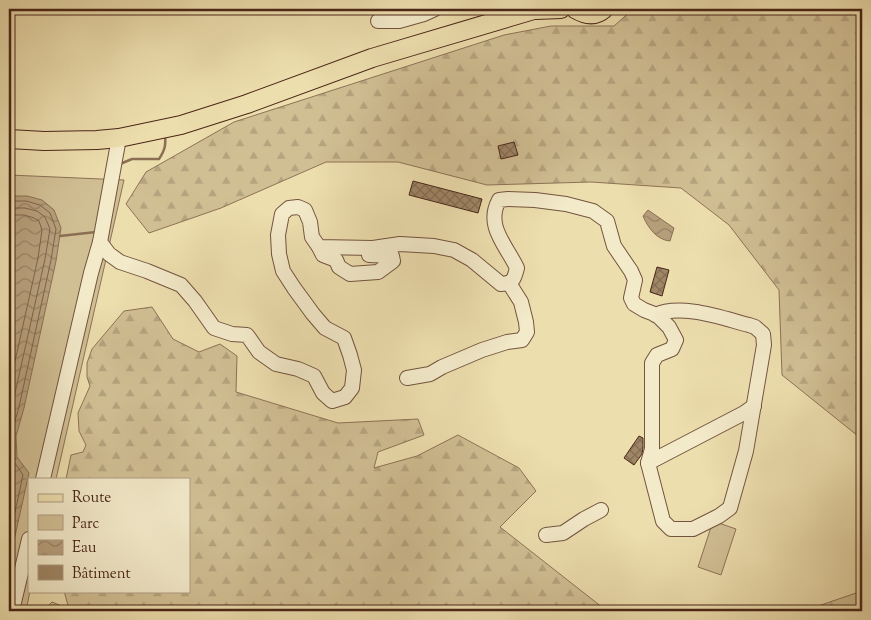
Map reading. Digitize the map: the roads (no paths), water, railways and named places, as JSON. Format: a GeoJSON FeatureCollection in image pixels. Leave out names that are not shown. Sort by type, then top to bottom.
{"type":"FeatureCollection","features":[{"type":"Feature","properties":{"kind":"main road"},"geometry":{"type":"LineString","coordinates":[[9,139],[44,141],[97,140],[120,138],[181,125],[247,104],[372,58],[502,14],[536,9],[561,9]]}},
{"type":"Feature","properties":{"kind":"main road"},"geometry":{"type":"LineString","coordinates":[[575,9],[582,14],[592,15],[604,9]]}},
{"type":"Feature","properties":{"kind":"lane"},"geometry":{"type":"LineString","coordinates":[[378,21],[399,21],[435,9]]}},
{"type":"Feature","properties":{"kind":"lane"},"geometry":{"type":"LineString","coordinates":[[43,478],[91,273],[100,242],[120,138]]}},
{"type":"Feature","properties":{"kind":"lane"},"geometry":{"type":"LineString","coordinates":[[319,247],[373,248],[400,244],[434,246],[454,250],[472,260],[501,284],[509,283],[514,278],[517,268],[494,223],[494,210],[499,200],[535,200],[593,210],[607,221],[614,246],[632,271],[635,280],[631,298],[634,304],[655,314],[669,328],[676,340],[672,349],[657,355],[652,363],[652,449],[648,463],[664,521],[671,529],[693,529],[720,516],[730,508],[746,451],[764,345],[763,334],[755,327],[698,312],[662,312],[655,314]]}},
{"type":"Feature","properties":{"kind":"lane"},"geometry":{"type":"LineString","coordinates":[[100,242],[109,254],[120,262],[181,285],[214,328],[232,334],[247,335],[259,352],[276,364],[298,369],[314,376],[323,393],[332,401],[345,397],[352,388],[354,370],[350,355],[344,338],[325,328],[313,314],[283,270],[279,254],[278,235],[282,214],[289,208],[298,207],[305,210],[310,222],[312,237],[322,255],[336,260],[340,267],[350,274],[378,272],[392,261],[392,256],[361,254],[353,248]]}},
{"type":"Feature","properties":{"kind":"lane"},"geometry":{"type":"LineString","coordinates":[[407,378],[430,374],[482,350],[522,340],[527,332],[526,322],[521,302],[509,283]]}},
{"type":"Feature","properties":{"kind":"lane"},"geometry":{"type":"LineString","coordinates":[[648,463],[754,406]]}},
{"type":"Feature","properties":{"kind":"lane"},"geometry":{"type":"LineString","coordinates":[[546,535],[563,533],[602,510]]}},
{"type":"Feature","properties":{"kind":"lane"},"geometry":{"type":"LineString","coordinates":[[12,611],[28,543]]}},
{"type":"Feature","properties":{"kind":"water"},"geometry":{"type":"Polygon","coordinates":[[[9,196],[27,196],[42,200],[54,210],[61,228],[56,261],[24,408],[16,436],[17,457],[29,473],[9,563],[9,196]]]}},
{"type":"Feature","properties":{"kind":"water"},"geometry":{"type":"Polygon","coordinates":[[[648,210],[674,228],[670,241],[657,236],[650,229],[643,216],[648,210]]]}},
{"type":"Feature","properties":{"kind":"waterway"},"geometry":{"type":"LineString","coordinates":[[120,164],[132,159],[159,159],[165,147],[165,134]]}},
{"type":"Feature","properties":{"kind":"waterway"},"geometry":{"type":"LineString","coordinates":[[60,236],[96,232],[97,230]]}}]}
